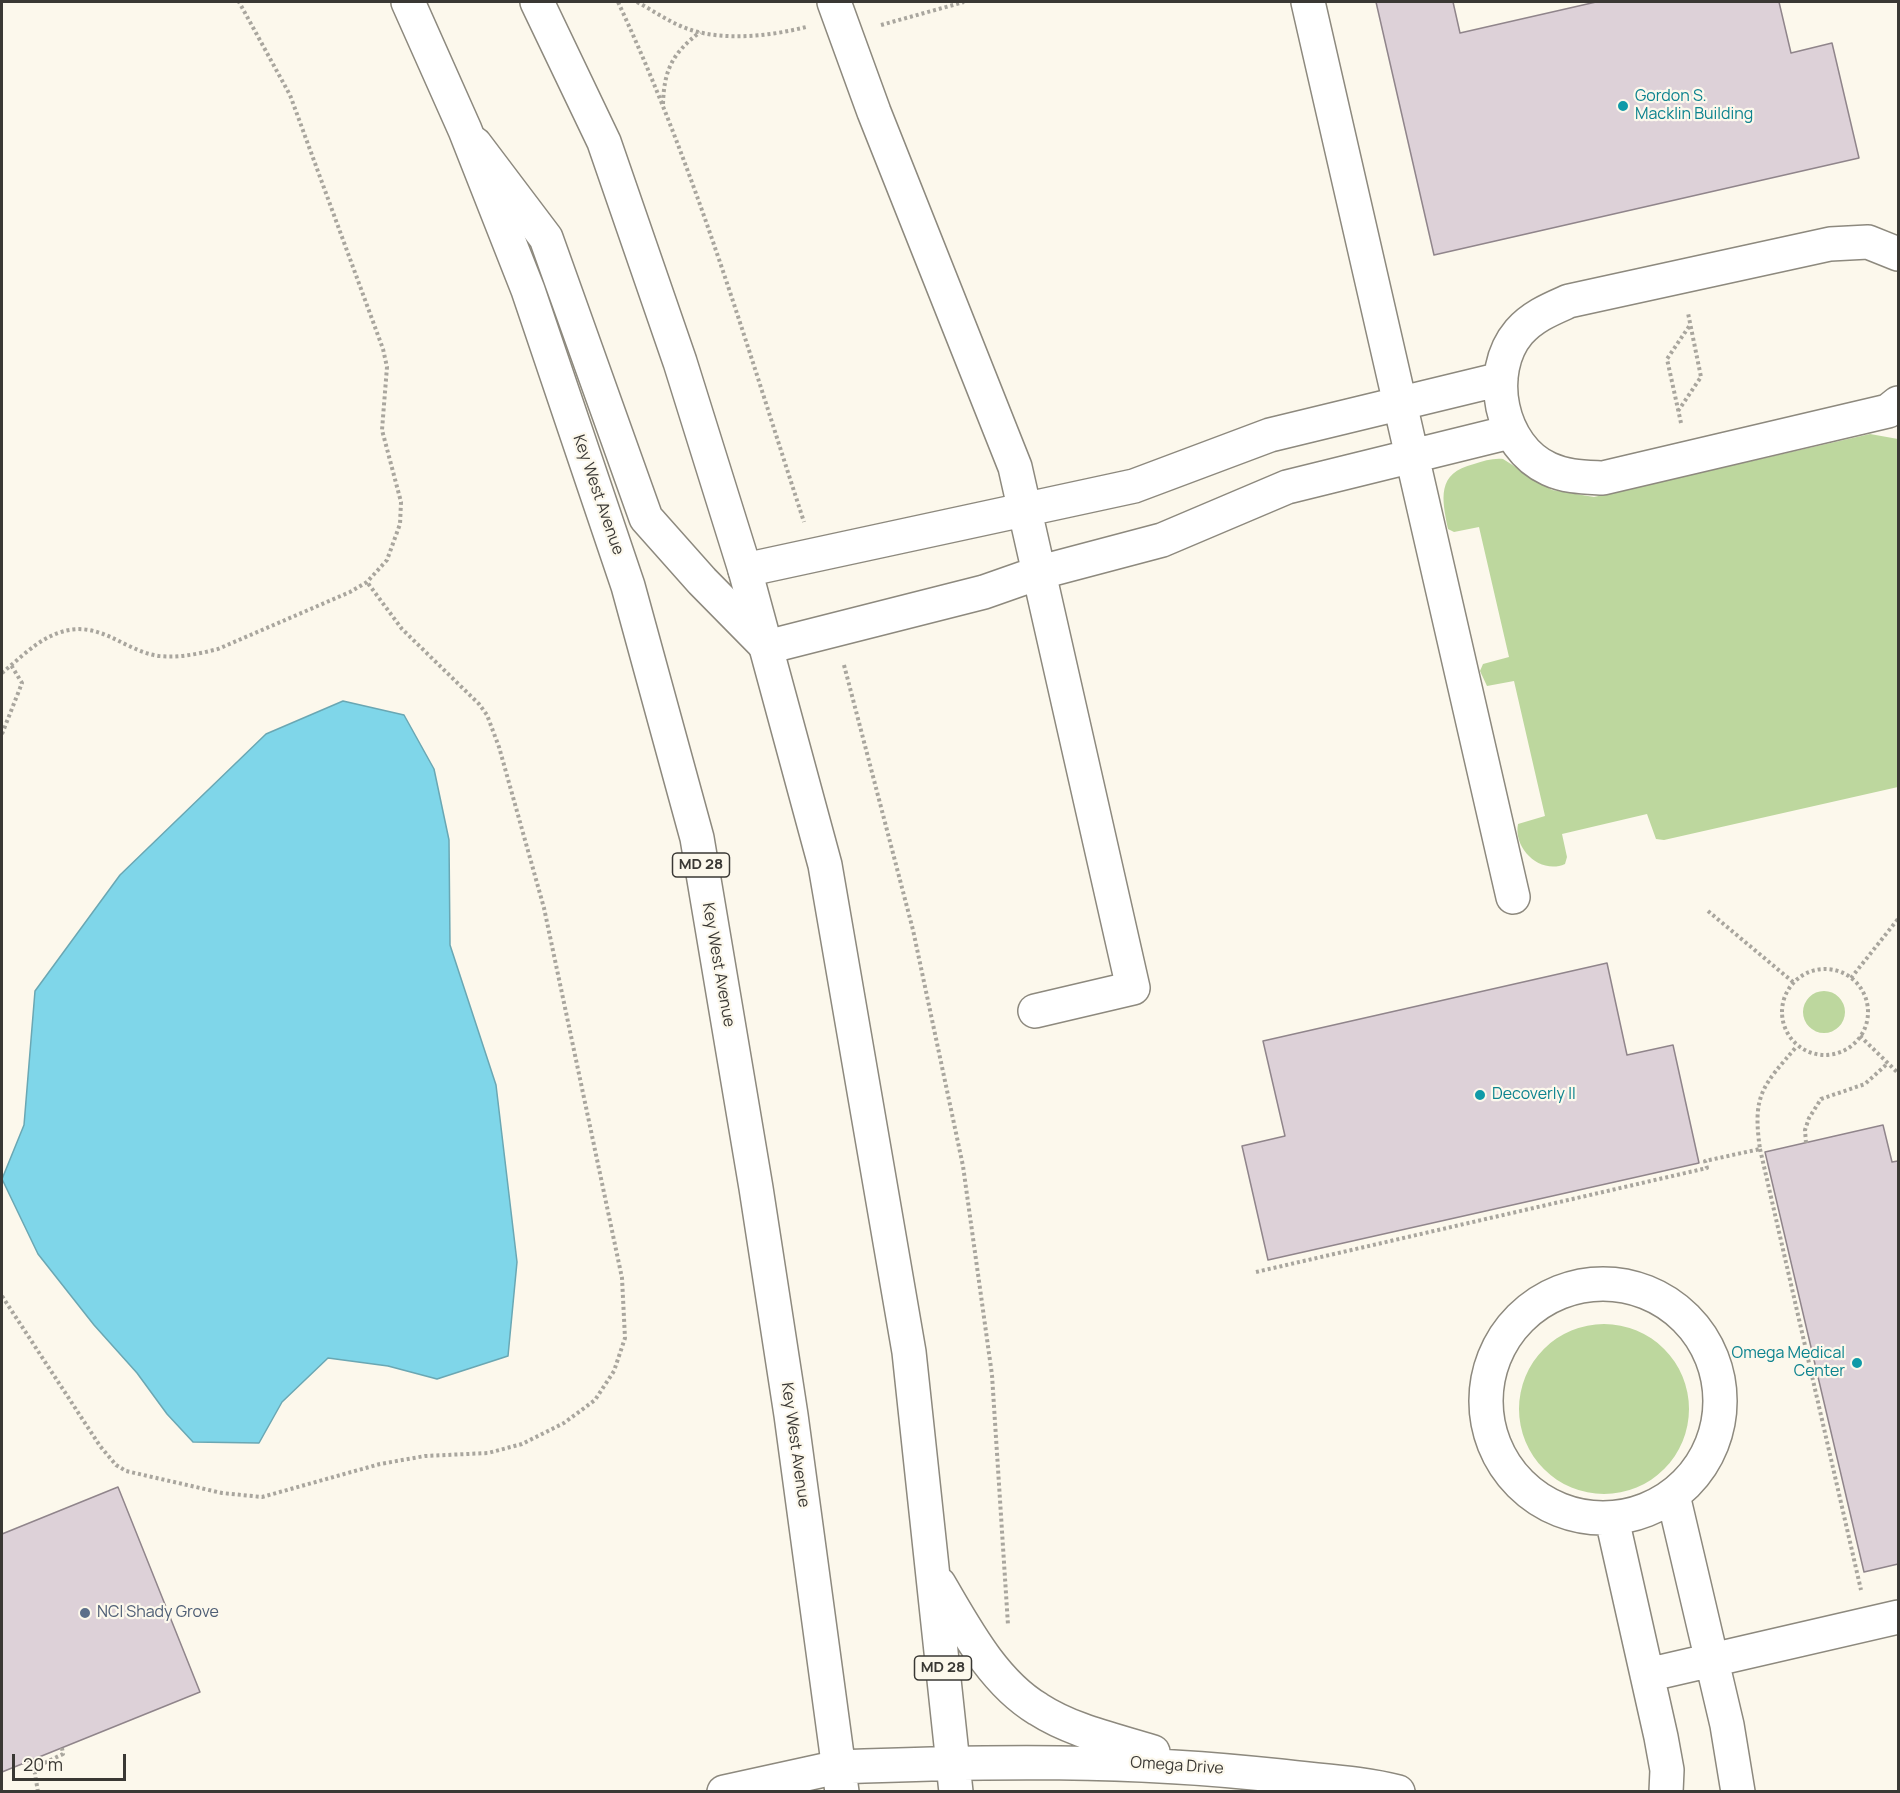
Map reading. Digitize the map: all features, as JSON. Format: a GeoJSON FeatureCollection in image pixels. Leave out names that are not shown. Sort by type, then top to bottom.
{"type":"FeatureCollection","features":[{"type":"Feature","properties":{"kind":"main road","name":"Key West Avenue"},"geometry":{"type":"LineString","coordinates":[[408,2],[465,130],[528,290],[628,586],[697,838],[756,1188],[791,1415],[840,1779]]}},
{"type":"Feature","properties":{"kind":"main road","name":"MD 28"},"geometry":{"type":"LineString","coordinates":[[537,2],[604,142],[680,362],[745,570],[825,865],[909,1352],[955,1777]]}},
{"type":"Feature","properties":{"kind":"main road"},"geometry":{"type":"LineString","coordinates":[[1308,2],[1513,897]]}},
{"type":"Feature","properties":{"kind":"main road"},"geometry":{"type":"LineString","coordinates":[[838,14],[1016,467],[1133,988],[1035,1011]]}},
{"type":"Feature","properties":{"kind":"main road"},"geometry":{"type":"LineString","coordinates":[[465,130],[546,238],[646,518],[702,581],[767,647],[984,592],[1041,572],[1162,540],[1287,487],[1510,432]]}},
{"type":"Feature","properties":{"kind":"main road"},"geometry":{"type":"LineString","coordinates":[[1895,411],[1603,478],[1569,477],[1548,469],[1526,455],[1510,432],[1502,406],[1501,379],[1508,351],[1519,332],[1537,315],[1569,301],[1848,242],[1868,242],[1899,254]]}},
{"type":"Feature","properties":{"kind":"main road"},"geometry":{"type":"LineString","coordinates":[[745,570],[1134,486],[1270,435],[1398,402],[1501,379]]}},
{"type":"Feature","properties":{"kind":"main road"},"geometry":{"type":"LineString","coordinates":[[1604,1283],[1647,1292],[1682,1313],[1707,1344],[1719,1378],[1720,1420],[1708,1457],[1684,1487],[1673,1495],[1652,1509],[1612,1519],[1574,1515],[1542,1502],[1513,1477],[1492,1440],[1485,1398],[1493,1359],[1506,1335],[1531,1307],[1563,1289],[1604,1283]]}},
{"type":"Feature","properties":{"kind":"main road"},"geometry":{"type":"LineString","coordinates":[[1673,1495],[1713,1661],[1738,1791]]}},
{"type":"Feature","properties":{"kind":"main road"},"geometry":{"type":"LineString","coordinates":[[1612,1519],[1667,1770],[1666,1791]]}},
{"type":"Feature","properties":{"kind":"main road"},"geometry":{"type":"LineString","coordinates":[[933,1574],[971,1638],[1006,1683],[1037,1709],[1084,1731],[1201,1767]]}},
{"type":"Feature","properties":{"kind":"main road"},"geometry":{"type":"LineString","coordinates":[[1647,1675],[1899,1617]]}},
{"type":"Feature","properties":{"kind":"main road","name":"Omega Drive"},"geometry":{"type":"LineString","coordinates":[[724,1791],[840,1779],[955,1777],[1118,1762],[1201,1767],[1398,1791]]}},
{"type":"Feature","properties":{"kind":"path"},"geometry":{"type":"LineString","coordinates":[[2,673],[42,641],[74,630],[113,636],[157,656],[194,655],[218,649],[367,582],[387,560],[400,524],[401,502],[382,430],[387,367],[383,349],[290,95],[239,2]]}},
{"type":"Feature","properties":{"kind":"path"},"geometry":{"type":"LineString","coordinates":[[618,2],[644,56],[712,239],[814,555]]}},
{"type":"Feature","properties":{"kind":"path"},"geometry":{"type":"LineString","coordinates":[[637,2],[691,30],[731,35],[759,35],[791,31],[819,24],[838,14],[868,29],[964,2]]}},
{"type":"Feature","properties":{"kind":"path"},"geometry":{"type":"LineString","coordinates":[[663,108],[664,84],[674,55],[701,31]]}},
{"type":"Feature","properties":{"kind":"path"},"geometry":{"type":"LineString","coordinates":[[1678,411],[1701,377],[1680,277]]}},
{"type":"Feature","properties":{"kind":"path"},"geometry":{"type":"LineString","coordinates":[[1689,458],[1667,359],[1690,324]]}},
{"type":"Feature","properties":{"kind":"path"},"geometry":{"type":"LineString","coordinates":[[2,1296],[100,1446],[116,1465],[126,1471],[248,1497],[275,1494],[380,1464],[425,1456],[488,1453],[522,1444],[564,1423],[596,1400],[614,1371],[625,1338],[622,1278],[549,929],[499,747],[487,715],[479,704],[402,628],[367,582]]}},
{"type":"Feature","properties":{"kind":"path"},"geometry":{"type":"LineString","coordinates":[[835,629],[913,930],[963,1166],[992,1375],[1011,1665],[1006,1683]]}},
{"type":"Feature","properties":{"kind":"path"},"geometry":{"type":"LineString","coordinates":[[2,734],[22,683],[11,665]]}},
{"type":"Feature","properties":{"kind":"path"},"geometry":{"type":"LineString","coordinates":[[1708,911],[1793,982]]}},
{"type":"Feature","properties":{"kind":"path"},"geometry":{"type":"LineString","coordinates":[[1851,978],[1899,919]]}},
{"type":"Feature","properties":{"kind":"path"},"geometry":{"type":"LineString","coordinates":[[1817,969],[1831,969],[1851,978],[1864,994],[1868,1008],[1867,1022],[1860,1036],[1852,1046],[1839,1053],[1825,1056],[1810,1053],[1797,1046],[1785,1029],[1781,1008],[1785,994],[1793,982],[1817,969]]}},
{"type":"Feature","properties":{"kind":"path"},"geometry":{"type":"LineString","coordinates":[[1860,1036],[1899,1073]]}},
{"type":"Feature","properties":{"kind":"path"},"geometry":{"type":"LineString","coordinates":[[1797,1046],[1765,1083],[1757,1116],[1760,1149],[1862,1596]]}},
{"type":"Feature","properties":{"kind":"path"},"geometry":{"type":"LineString","coordinates":[[1806,1143],[1805,1130],[1809,1118],[1821,1099],[1865,1084],[1888,1063]]}},
{"type":"Feature","properties":{"kind":"path"},"geometry":{"type":"LineString","coordinates":[[1256,1272],[1707,1168],[1705,1161],[1760,1149]]}},
{"type":"Feature","properties":{"kind":"path"},"geometry":{"type":"LineString","coordinates":[[38,1791],[34,1768],[63,1754],[62,1748]]}},
{"type":"Feature","properties":{"kind":"green space"},"geometry":{"type":"Polygon","coordinates":[[[1870,434],[1898,439],[1898,787],[1664,840],[1656,839],[1647,814],[1562,834],[1567,857],[1565,864],[1547,866],[1531,858],[1524,851],[1520,842],[1518,824],[1545,816],[1514,681],[1487,686],[1480,671],[1483,664],[1509,657],[1479,527],[1454,532],[1448,529],[1444,507],[1447,481],[1462,468],[1488,460],[1503,459],[1552,490],[1594,497],[1870,434]]]}},
{"type":"Feature","properties":{"kind":"green space"},"geometry":{"type":"Polygon","coordinates":[[[1824,991],[1839,997],[1845,1012],[1839,1027],[1824,1033],[1809,1027],[1803,1012],[1809,997],[1824,991]]]}},
{"type":"Feature","properties":{"kind":"green space"},"geometry":{"type":"Polygon","coordinates":[[[1604,1324],[1621,1325],[1637,1330],[1664,1349],[1683,1376],[1688,1392],[1688,1426],[1683,1442],[1664,1469],[1637,1488],[1621,1493],[1604,1494],[1587,1493],[1571,1488],[1544,1469],[1525,1442],[1520,1426],[1519,1409],[1520,1392],[1525,1376],[1544,1349],[1571,1330],[1587,1325],[1604,1324]]]}},
{"type":"Feature","properties":{"kind":"water"},"geometry":{"type":"Polygon","coordinates":[[[343,701],[404,715],[434,769],[449,840],[450,945],[496,1085],[517,1262],[508,1356],[437,1379],[388,1366],[328,1358],[282,1402],[259,1443],[193,1442],[167,1414],[137,1373],[94,1325],[38,1254],[2,1179],[24,1125],[35,991],[120,875],[266,734],[343,701]]]}},
{"type":"Feature","properties":{"kind":"building","name":"Gordon S. Macklin Building"},"geometry":{"type":"Polygon","coordinates":[[[1376,2],[1453,2],[1460,33],[1596,2],[1779,2],[1791,53],[1832,43],[1859,158],[1434,255],[1376,2]]]}},
{"type":"Feature","properties":{"kind":"building","name":"Decoverly II"},"geometry":{"type":"Polygon","coordinates":[[[1607,963],[1627,1055],[1673,1045],[1699,1163],[1268,1260],[1242,1146],[1285,1136],[1263,1041],[1607,963]]]}},
{"type":"Feature","properties":{"kind":"building","name":"Omega Medical Center"},"geometry":{"type":"Polygon","coordinates":[[[1883,1125],[1892,1162],[1898,1161],[1898,1564],[1864,1572],[1765,1152],[1883,1125]]]}},
{"type":"Feature","properties":{"kind":"building","name":"NCI Shady Grove"},"geometry":{"type":"Polygon","coordinates":[[[118,1487],[200,1692],[2,1772],[2,1534],[118,1487]]]}},
{"type":"Feature","properties":{"kind":"place","name":"Gordon S. Macklin Building"},"geometry":{"type":"Point","coordinates":[1623,106]}},
{"type":"Feature","properties":{"kind":"place","name":"Decoverly II"},"geometry":{"type":"Point","coordinates":[1480,1095]}},
{"type":"Feature","properties":{"kind":"place","name":"Omega Medical Center"},"geometry":{"type":"Point","coordinates":[1857,1363]}},
{"type":"Feature","properties":{"kind":"place","name":"NCI Shady Grove"},"geometry":{"type":"Point","coordinates":[85,1613]}}]}
